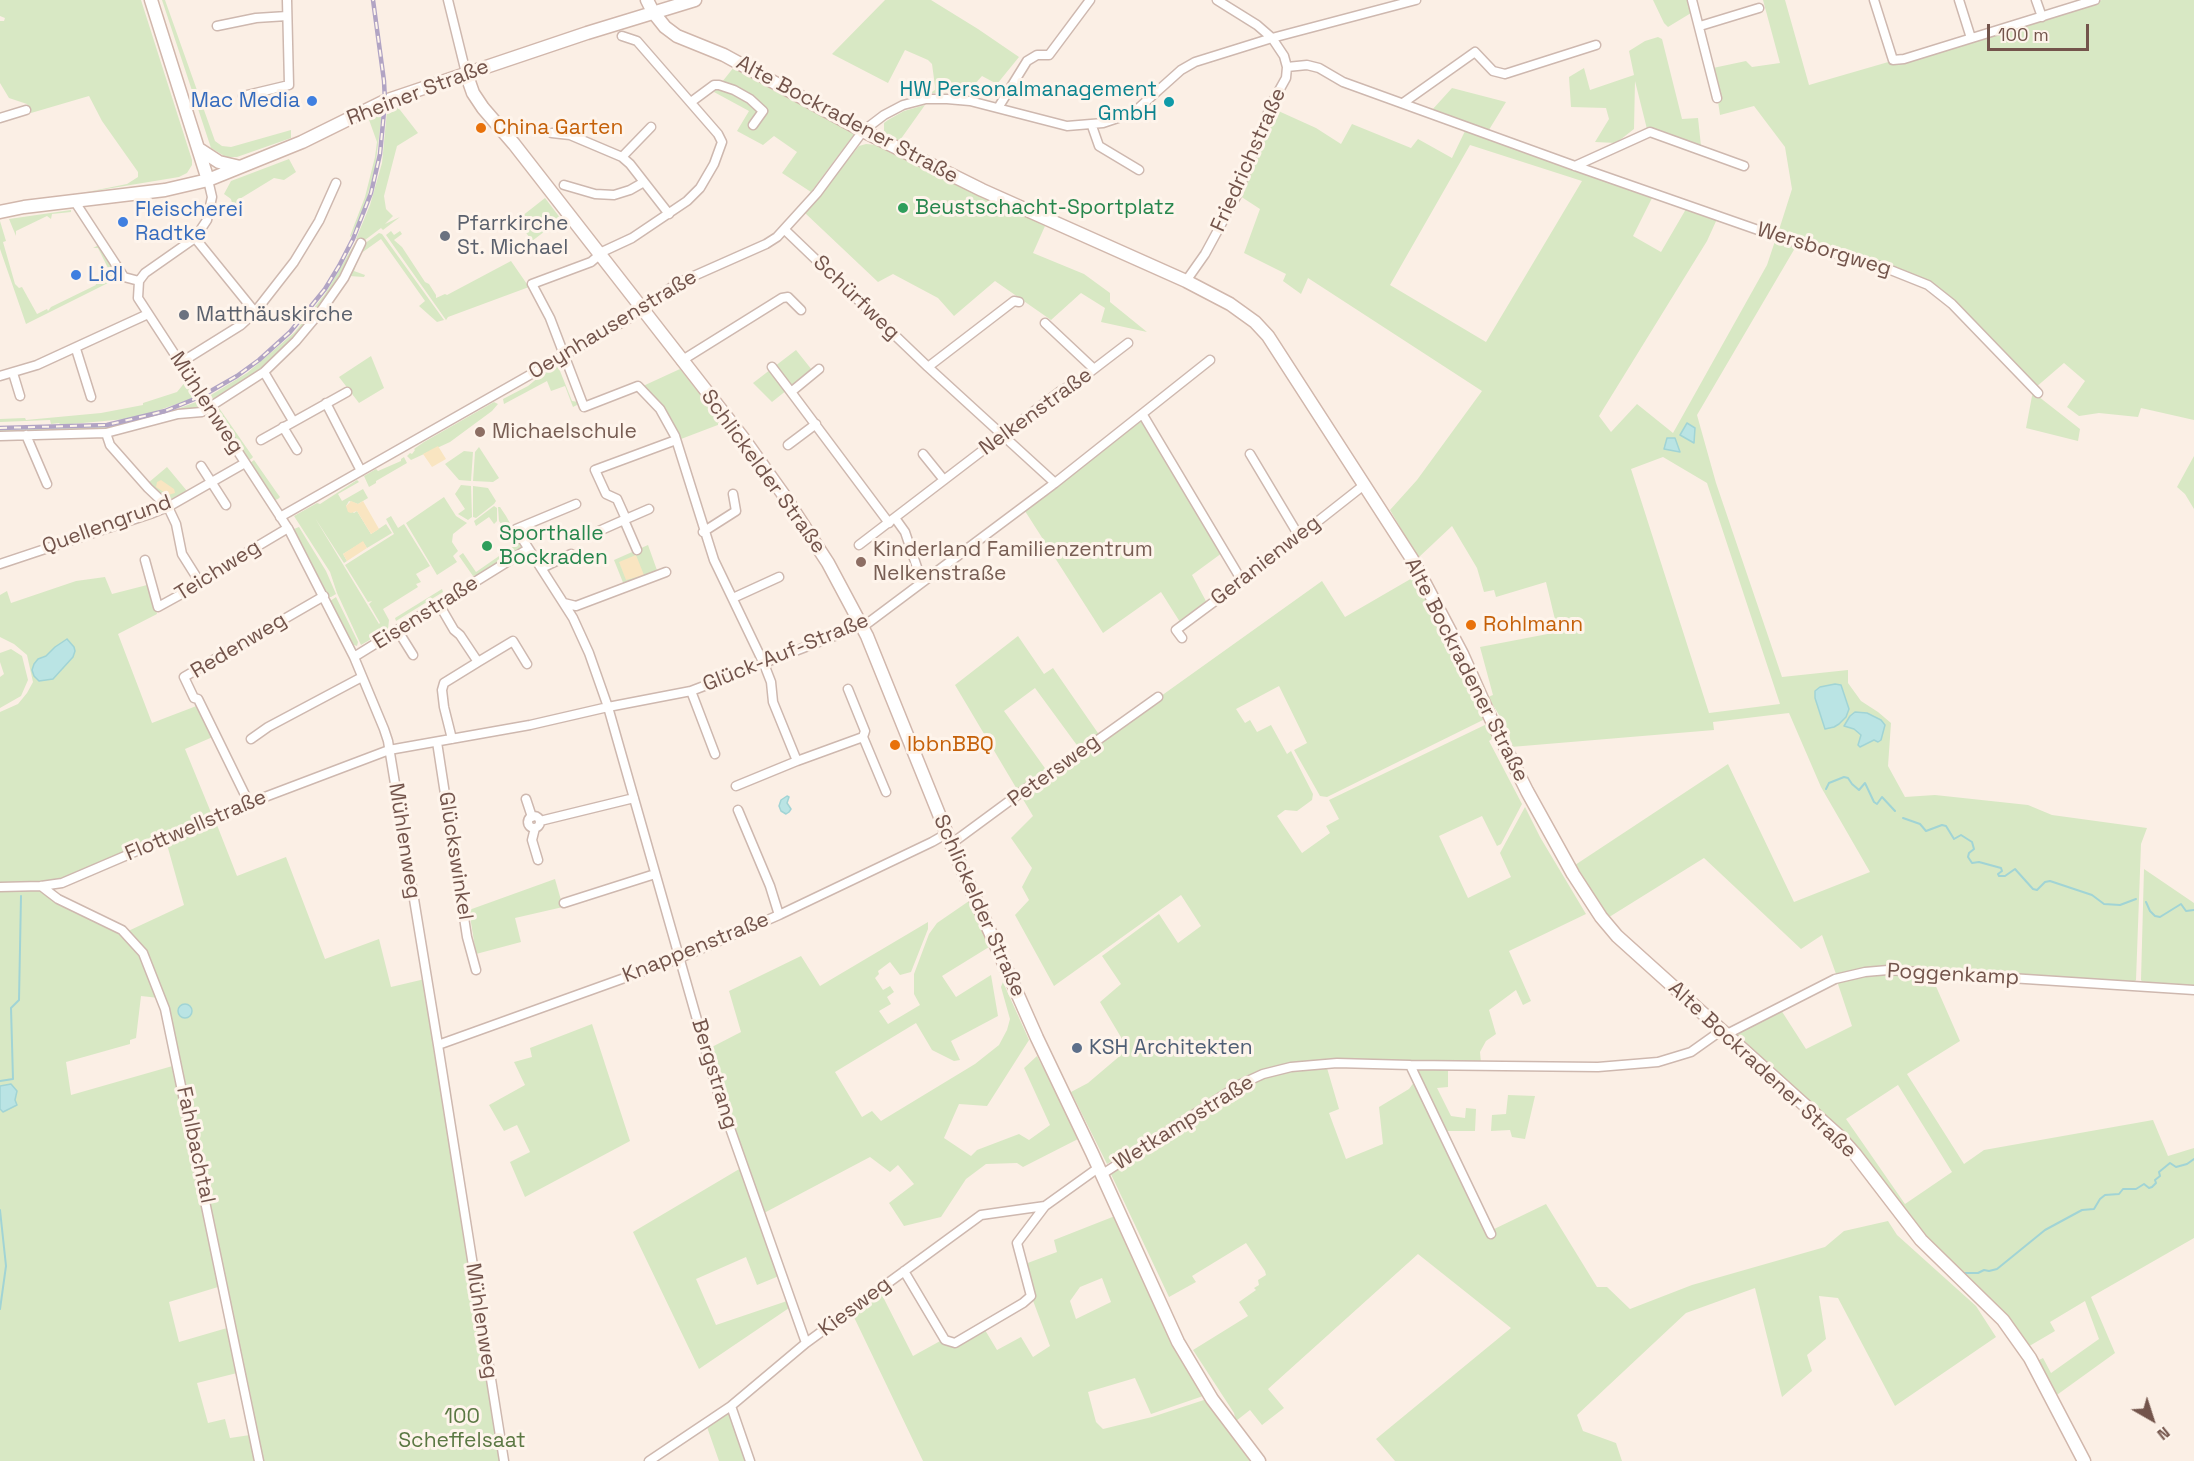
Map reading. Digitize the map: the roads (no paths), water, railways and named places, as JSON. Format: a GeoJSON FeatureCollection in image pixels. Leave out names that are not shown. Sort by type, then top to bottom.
{"type":"FeatureCollection","features":[{"type":"Feature","properties":{"kind":"main road"},"geometry":{"type":"LineString","coordinates":[[151,0],[208,180]]}},
{"type":"Feature","properties":{"kind":"main road","name":"Alte Bockradener Straße"},"geometry":{"type":"LineString","coordinates":[[647,0],[665,27],[677,36],[724,55],[863,131],[992,195],[1186,281],[1230,304],[1255,322],[1269,336],[1412,559],[1462,654],[1527,791],[1573,874],[1601,917],[1617,936],[1839,1136],[1922,1240],[2003,1320],[2030,1358],[2084,1461]]}},
{"type":"Feature","properties":{"kind":"main road","name":"Rheiner Straße"},"geometry":{"type":"LineString","coordinates":[[0,212],[165,190],[208,180],[302,142],[385,101],[695,0]]}},
{"type":"Feature","properties":{"kind":"main road","name":"Schlickelder Straße"},"geometry":{"type":"LineString","coordinates":[[466,73],[473,93],[483,108],[514,144],[743,438],[828,563],[861,624],[949,839],[1037,1038],[1184,1352],[1212,1399],[1259,1461]]}},
{"type":"Feature","properties":{"kind":"main road"},"geometry":{"type":"LineString","coordinates":[[199,149],[219,162],[241,167]]}},
{"type":"Feature","properties":{"kind":"street"},"geometry":{"type":"LineString","coordinates":[[243,96],[289,85],[287,0]]}},
{"type":"Feature","properties":{"kind":"street"},"geometry":{"type":"LineString","coordinates":[[448,0],[466,73]]}},
{"type":"Feature","properties":{"kind":"street"},"geometry":{"type":"LineString","coordinates":[[998,108],[1027,61],[1037,55],[1048,55],[1090,0]]}},
{"type":"Feature","properties":{"kind":"street"},"geometry":{"type":"LineString","coordinates":[[1217,0],[1257,25],[1272,38],[1280,49],[1287,67]]}},
{"type":"Feature","properties":{"kind":"street","name":"Oeynhausenstraße"},"geometry":{"type":"LineString","coordinates":[[280,517],[628,319],[640,308],[678,283],[766,244],[785,230],[818,192],[863,131],[884,115],[903,105],[926,99],[970,101],[1067,126],[1092,126],[1133,112],[1181,70],[1195,62],[1272,38],[1416,0]]}},
{"type":"Feature","properties":{"kind":"street"},"geometry":{"type":"LineString","coordinates":[[1692,0],[1717,98]]}},
{"type":"Feature","properties":{"kind":"street"},"geometry":{"type":"LineString","coordinates":[[1874,0],[1893,60],[1904,59],[2095,0]]}},
{"type":"Feature","properties":{"kind":"street"},"geometry":{"type":"LineString","coordinates":[[1959,0],[1971,38]]}},
{"type":"Feature","properties":{"kind":"street"},"geometry":{"type":"LineString","coordinates":[[2036,0],[2042,17]]}},
{"type":"Feature","properties":{"kind":"street"},"geometry":{"type":"LineString","coordinates":[[1700,26],[1759,8]]}},
{"type":"Feature","properties":{"kind":"street"},"geometry":{"type":"LineString","coordinates":[[217,26],[256,18],[288,16]]}},
{"type":"Feature","properties":{"kind":"street"},"geometry":{"type":"LineString","coordinates":[[622,36],[637,41],[691,102],[722,142],[714,164],[700,188],[687,201],[632,238],[604,251],[591,262],[532,284],[550,318],[584,407],[638,386],[660,409],[676,440],[714,560],[764,664],[771,682],[773,702],[797,761]]}},
{"type":"Feature","properties":{"kind":"street"},"geometry":{"type":"LineString","coordinates":[[1403,104],[1475,52],[1493,71],[1505,74],[1596,45]]}},
{"type":"Feature","properties":{"kind":"street","name":"Wersborgweg"},"geometry":{"type":"LineString","coordinates":[[1287,67],[1307,65],[1319,68],[1344,82],[1575,166],[1781,238],[1883,267],[1928,285],[1952,304],[2038,393]]}},
{"type":"Feature","properties":{"kind":"street","name":"Friedrichstraße"},"geometry":{"type":"LineString","coordinates":[[1186,281],[1205,254],[1237,195],[1271,105],[1286,78],[1287,67]]}},
{"type":"Feature","properties":{"kind":"street"},"geometry":{"type":"LineString","coordinates":[[691,102],[714,85],[734,90],[750,99],[763,111],[753,125]]}},
{"type":"Feature","properties":{"kind":"street"},"geometry":{"type":"LineString","coordinates":[[0,118],[26,110]]}},
{"type":"Feature","properties":{"kind":"street"},"geometry":{"type":"LineString","coordinates":[[1092,126],[1099,146],[1139,170]]}},
{"type":"Feature","properties":{"kind":"street"},"geometry":{"type":"LineString","coordinates":[[621,157],[651,127]]}},
{"type":"Feature","properties":{"kind":"street"},"geometry":{"type":"LineString","coordinates":[[1575,166],[1650,132],[1744,166]]}},
{"type":"Feature","properties":{"kind":"street"},"geometry":{"type":"LineString","coordinates":[[552,133],[570,135],[621,157],[669,214]]}},
{"type":"Feature","properties":{"kind":"street"},"geometry":{"type":"LineString","coordinates":[[75,202],[124,277],[139,281],[145,273],[195,238],[207,220],[212,206],[208,180]]}},
{"type":"Feature","properties":{"kind":"street"},"geometry":{"type":"LineString","coordinates":[[564,184],[595,194],[614,195],[644,182]]}},
{"type":"Feature","properties":{"kind":"street"},"geometry":{"type":"LineString","coordinates":[[180,363],[241,326],[255,312],[294,262],[319,221],[336,183]]}},
{"type":"Feature","properties":{"kind":"street","name":"Schürfweg"},"geometry":{"type":"LineString","coordinates":[[785,230],[928,367],[1055,483]]}},
{"type":"Feature","properties":{"kind":"street"},"geometry":{"type":"LineString","coordinates":[[195,238],[255,312]]}},
{"type":"Feature","properties":{"kind":"street"},"geometry":{"type":"LineString","coordinates":[[0,436],[106,433],[178,414],[197,414],[264,372],[296,341],[321,312],[344,278],[361,243]]}},
{"type":"Feature","properties":{"kind":"street","name":"Mühlenweg"},"geometry":{"type":"LineString","coordinates":[[139,281],[138,298],[288,528],[354,657],[384,729],[438,1045],[504,1461]]}},
{"type":"Feature","properties":{"kind":"street"},"geometry":{"type":"LineString","coordinates":[[681,361],[782,298],[788,297],[801,310]]}},
{"type":"Feature","properties":{"kind":"street"},"geometry":{"type":"LineString","coordinates":[[928,367],[1014,301],[1019,302]]}},
{"type":"Feature","properties":{"kind":"street"},"geometry":{"type":"LineString","coordinates":[[0,376],[76,349],[148,314]]}},
{"type":"Feature","properties":{"kind":"street"},"geometry":{"type":"LineString","coordinates":[[1045,323],[1094,369]]}},
{"type":"Feature","properties":{"kind":"street","name":"Nelkenstraße"},"geometry":{"type":"LineString","coordinates":[[859,545],[1128,343]]}},
{"type":"Feature","properties":{"kind":"street"},"geometry":{"type":"LineString","coordinates":[[76,349],[91,397]]}},
{"type":"Feature","properties":{"kind":"street","name":"Glück-Auf-Straße"},"geometry":{"type":"LineString","coordinates":[[389,750],[530,725],[691,691],[868,623],[1055,483],[1210,360]]}},
{"type":"Feature","properties":{"kind":"street"},"geometry":{"type":"LineString","coordinates":[[772,367],[892,520],[905,531],[922,582]]}},
{"type":"Feature","properties":{"kind":"street"},"geometry":{"type":"LineString","coordinates":[[791,392],[819,369]]}},
{"type":"Feature","properties":{"kind":"street"},"geometry":{"type":"LineString","coordinates":[[264,372],[293,421]]}},
{"type":"Feature","properties":{"kind":"street"},"geometry":{"type":"LineString","coordinates":[[13,373],[20,396]]}},
{"type":"Feature","properties":{"kind":"street"},"geometry":{"type":"LineString","coordinates":[[261,440],[347,392]]}},
{"type":"Feature","properties":{"kind":"street"},"geometry":{"type":"LineString","coordinates":[[326,403],[361,471]]}},
{"type":"Feature","properties":{"kind":"street"},"geometry":{"type":"LineString","coordinates":[[1143,415],[1242,581]]}},
{"type":"Feature","properties":{"kind":"street"},"geometry":{"type":"LineString","coordinates":[[788,445],[816,424]]}},
{"type":"Feature","properties":{"kind":"street"},"geometry":{"type":"LineString","coordinates":[[283,427],[297,450]]}},
{"type":"Feature","properties":{"kind":"street"},"geometry":{"type":"LineString","coordinates":[[106,433],[110,445],[168,507],[176,524],[182,554],[199,581]]}},
{"type":"Feature","properties":{"kind":"street"},"geometry":{"type":"LineString","coordinates":[[26,435],[46,484]]}},
{"type":"Feature","properties":{"kind":"street"},"geometry":{"type":"LineString","coordinates":[[637,550],[617,499],[606,494],[595,470],[676,440]]}},
{"type":"Feature","properties":{"kind":"street"},"geometry":{"type":"LineString","coordinates":[[923,454],[944,480]]}},
{"type":"Feature","properties":{"kind":"street"},"geometry":{"type":"LineString","coordinates":[[1250,454],[1299,536]]}},
{"type":"Feature","properties":{"kind":"street","name":"Quellengrund"},"geometry":{"type":"LineString","coordinates":[[0,564],[168,507],[245,463]]}},
{"type":"Feature","properties":{"kind":"street"},"geometry":{"type":"LineString","coordinates":[[201,466],[226,505]]}},
{"type":"Feature","properties":{"kind":"street","name":"Geranienweg"},"geometry":{"type":"LineString","coordinates":[[1182,638],[1176,630],[1364,485]]}},
{"type":"Feature","properties":{"kind":"street"},"geometry":{"type":"LineString","coordinates":[[704,532],[736,511],[733,494]]}},
{"type":"Feature","properties":{"kind":"street"},"geometry":{"type":"LineString","coordinates":[[576,504],[516,529],[573,618],[589,653],[608,707]]}},
{"type":"Feature","properties":{"kind":"street"},"geometry":{"type":"LineString","coordinates":[[590,535],[649,509]]}},
{"type":"Feature","properties":{"kind":"street","name":"Teichweg"},"geometry":{"type":"LineString","coordinates":[[146,560],[158,607],[288,528]]}},
{"type":"Feature","properties":{"kind":"street","name":"Eisenstraße"},"geometry":{"type":"LineString","coordinates":[[354,657],[440,606],[528,549]]}},
{"type":"Feature","properties":{"kind":"street"},"geometry":{"type":"LineString","coordinates":[[542,568],[571,554]]}},
{"type":"Feature","properties":{"kind":"street"},"geometry":{"type":"LineString","coordinates":[[564,603],[576,606],[666,572]]}},
{"type":"Feature","properties":{"kind":"street"},"geometry":{"type":"LineString","coordinates":[[733,598],[779,577]]}},
{"type":"Feature","properties":{"kind":"street","name":"Redenweg"},"geometry":{"type":"LineString","coordinates":[[249,803],[198,699],[194,698],[184,677],[324,596]]}},
{"type":"Feature","properties":{"kind":"street"},"geometry":{"type":"LineString","coordinates":[[440,606],[477,663]]}},
{"type":"Feature","properties":{"kind":"street"},"geometry":{"type":"LineString","coordinates":[[573,618],[576,606]]}},
{"type":"Feature","properties":{"kind":"street"},"geometry":{"type":"LineString","coordinates":[[398,631],[413,656]]}},
{"type":"Feature","properties":{"kind":"street"},"geometry":{"type":"LineString","coordinates":[[452,739],[444,707],[442,690],[444,683],[513,641],[527,664]]}},
{"type":"Feature","properties":{"kind":"street"},"geometry":{"type":"LineString","coordinates":[[251,739],[268,727],[362,677]]}},
{"type":"Feature","properties":{"kind":"street"},"geometry":{"type":"LineString","coordinates":[[848,689],[865,731],[863,737],[886,792]]}},
{"type":"Feature","properties":{"kind":"street"},"geometry":{"type":"LineString","coordinates":[[691,691],[715,754]]}},
{"type":"Feature","properties":{"kind":"street","name":"Petersweg"},"geometry":{"type":"LineString","coordinates":[[949,839],[1039,782],[1158,697]]}},
{"type":"Feature","properties":{"kind":"street","name":"Bergstrang"},"geometry":{"type":"LineString","coordinates":[[608,707],[719,1097],[806,1343]]}},
{"type":"Feature","properties":{"kind":"street"},"geometry":{"type":"LineString","coordinates":[[736,786],[863,737]]}},
{"type":"Feature","properties":{"kind":"street","name":"Glückswinkel"},"geometry":{"type":"LineString","coordinates":[[437,742],[467,937],[476,970]]}},
{"type":"Feature","properties":{"kind":"street","name":"Flottwellstraße"},"geometry":{"type":"LineString","coordinates":[[0,887],[62,883],[249,803],[389,750]]}},
{"type":"Feature","properties":{"kind":"street"},"geometry":{"type":"LineString","coordinates":[[536,822],[634,798]]}},
{"type":"Feature","properties":{"kind":"street"},"geometry":{"type":"LineString","coordinates":[[526,799],[536,822],[532,840],[538,860]]}},
{"type":"Feature","properties":{"kind":"street"},"geometry":{"type":"LineString","coordinates":[[738,810],[770,886],[779,915]]}},
{"type":"Feature","properties":{"kind":"street","name":"Knappenstraße"},"geometry":{"type":"LineString","coordinates":[[438,1045],[680,958],[779,915],[933,842],[949,839]]}},
{"type":"Feature","properties":{"kind":"street"},"geometry":{"type":"LineString","coordinates":[[564,903],[655,874]]}},
{"type":"Feature","properties":{"kind":"street","name":"Fahlbachtal"},"geometry":{"type":"LineString","coordinates":[[41,886],[58,899],[122,930],[143,953],[165,1009],[259,1461]]}},
{"type":"Feature","properties":{"kind":"street","name":"Poggenkamp"},"geometry":{"type":"LineString","coordinates":[[1725,1032],[1835,979],[1865,972],[1888,970],[2194,990]]}},
{"type":"Feature","properties":{"kind":"street","name":"Wetkampstraße"},"geometry":{"type":"LineString","coordinates":[[1100,1171],[1239,1085],[1263,1074],[1291,1067],[1337,1063],[1598,1066],[1658,1062],[1691,1052],[1725,1032]]}},
{"type":"Feature","properties":{"kind":"street"},"geometry":{"type":"LineString","coordinates":[[1410,1065],[1491,1234]]}},
{"type":"Feature","properties":{"kind":"street","name":"Kiesweg"},"geometry":{"type":"LineString","coordinates":[[904,1271],[945,1340],[955,1343],[1031,1296],[1017,1243],[1045,1206],[1100,1171]]}},
{"type":"Feature","properties":{"kind":"street","name":"Kiesweg"},"geometry":{"type":"LineString","coordinates":[[806,1343],[981,1215],[1045,1206]]}},
{"type":"Feature","properties":{"kind":"street"},"geometry":{"type":"LineString","coordinates":[[649,1461],[731,1406],[806,1343]]}},
{"type":"Feature","properties":{"kind":"street"},"geometry":{"type":"LineString","coordinates":[[731,1406],[750,1461]]}},
{"type":"Feature","properties":{"kind":"water"},"geometry":{"type":"Polygon","coordinates":[[[1687,423],[1695,428],[1694,443],[1680,435],[1687,423]]]}},
{"type":"Feature","properties":{"kind":"water"},"geometry":{"type":"Polygon","coordinates":[[[1667,438],[1675,438],[1680,452],[1664,449],[1667,438]]]}},
{"type":"Feature","properties":{"kind":"water"},"geometry":{"type":"Polygon","coordinates":[[[67,639],[74,647],[73,657],[53,679],[39,681],[32,670],[34,664],[67,639]]]}},
{"type":"Feature","properties":{"kind":"water"},"geometry":{"type":"Polygon","coordinates":[[[1841,685],[1849,709],[1846,717],[1839,724],[1825,729],[1815,691],[1820,687],[1841,685]]]}},
{"type":"Feature","properties":{"kind":"water"},"geometry":{"type":"Polygon","coordinates":[[[1855,712],[1867,713],[1881,720],[1885,725],[1881,740],[1878,742],[1874,740],[1860,747],[1858,745],[1861,735],[1854,729],[1844,726],[1855,712]]]}},
{"type":"Feature","properties":{"kind":"water"},"geometry":{"type":"Polygon","coordinates":[[[789,797],[787,803],[791,809],[786,814],[779,806],[781,800],[789,797]]]}},
{"type":"Feature","properties":{"kind":"water"},"geometry":{"type":"Polygon","coordinates":[[[185,1004],[190,1006],[192,1011],[190,1016],[185,1018],[180,1016],[178,1011],[180,1006],[185,1004]]]}},
{"type":"Feature","properties":{"kind":"water"},"geometry":{"type":"Polygon","coordinates":[[[11,1084],[17,1091],[15,1100],[17,1105],[3,1112],[0,1109],[0,1086],[11,1084]]]}},
{"type":"Feature","properties":{"kind":"waterway"},"geometry":{"type":"LineString","coordinates":[[1826,789],[1829,783],[1844,777],[1848,778],[1859,790],[1865,783],[1874,802],[1877,804],[1882,797],[1895,811]]}},
{"type":"Feature","properties":{"kind":"waterway"},"geometry":{"type":"LineString","coordinates":[[1903,818],[1920,824],[1926,831],[1942,825],[1946,826],[1954,839],[1961,835],[1972,842],[1974,849],[1968,857],[1972,863],[1979,862],[2001,868],[1999,876],[2005,876],[2015,869],[2033,889],[2037,890],[2045,882],[2050,881],[2092,895],[2104,904],[2120,905],[2136,899]]}},
{"type":"Feature","properties":{"kind":"waterway"},"geometry":{"type":"LineString","coordinates":[[0,1081],[13,1079],[11,1008],[19,1000],[21,896]]}},
{"type":"Feature","properties":{"kind":"waterway"},"geometry":{"type":"LineString","coordinates":[[2146,902],[2150,911],[2160,917],[2181,904],[2186,911],[2194,910]]}},
{"type":"Feature","properties":{"kind":"waterway"},"geometry":{"type":"LineString","coordinates":[[1963,1273],[1997,1269],[2045,1230],[2082,1210],[2094,1209],[2105,1195],[2119,1194],[2123,1189],[2136,1189],[2144,1184],[2149,1188],[2152,1187],[2160,1176],[2159,1172],[2170,1163],[2176,1167],[2194,1159]]}},
{"type":"Feature","properties":{"kind":"waterway"},"geometry":{"type":"LineString","coordinates":[[0,1210],[6,1266],[0,1309]]}},
{"type":"Feature","properties":{"kind":"railway"},"geometry":{"type":"LineString","coordinates":[[0,428],[107,425],[165,411],[202,396],[237,376],[290,332],[325,289],[339,266],[353,239],[371,193],[380,154],[385,101],[373,0]]}},
{"type":"Feature","properties":{"kind":"place","name":"Mac Media"},"geometry":{"type":"Point","coordinates":[312,101]}},
{"type":"Feature","properties":{"kind":"place","name":"HW Personalmanagement GmbH"},"geometry":{"type":"Point","coordinates":[1169,102]}},
{"type":"Feature","properties":{"kind":"place","name":"China Garten"},"geometry":{"type":"Point","coordinates":[481,128]}},
{"type":"Feature","properties":{"kind":"place","name":"Beustschacht-Sportplatz"},"geometry":{"type":"Point","coordinates":[903,208]}},
{"type":"Feature","properties":{"kind":"place","name":"Fleischerei Radtke"},"geometry":{"type":"Point","coordinates":[123,222]}},
{"type":"Feature","properties":{"kind":"place","name":"Pfarrkirche St. Michael"},"geometry":{"type":"Point","coordinates":[445,236]}},
{"type":"Feature","properties":{"kind":"place","name":"Lidl"},"geometry":{"type":"Point","coordinates":[76,275]}},
{"type":"Feature","properties":{"kind":"place","name":"Matthäuskirche"},"geometry":{"type":"Point","coordinates":[184,315]}},
{"type":"Feature","properties":{"kind":"place","name":"Michaelschule"},"geometry":{"type":"Point","coordinates":[480,432]}},
{"type":"Feature","properties":{"kind":"place","name":"Sporthalle Bockraden"},"geometry":{"type":"Point","coordinates":[487,546]}},
{"type":"Feature","properties":{"kind":"place","name":"Kinderland Familienzentrum Nelkenstraße"},"geometry":{"type":"Point","coordinates":[861,562]}},
{"type":"Feature","properties":{"kind":"place","name":"Rohlmann"},"geometry":{"type":"Point","coordinates":[1471,625]}},
{"type":"Feature","properties":{"kind":"place","name":"IbbnBBQ"},"geometry":{"type":"Point","coordinates":[895,745]}},
{"type":"Feature","properties":{"kind":"place","name":"KSH Architekten"},"geometry":{"type":"Point","coordinates":[1077,1048]}},
{"type":"Feature","properties":{"kind":"park label","name":"100 Scheffelsaat"},"geometry":{"type":"Point","coordinates":[462,1429]}}]}
